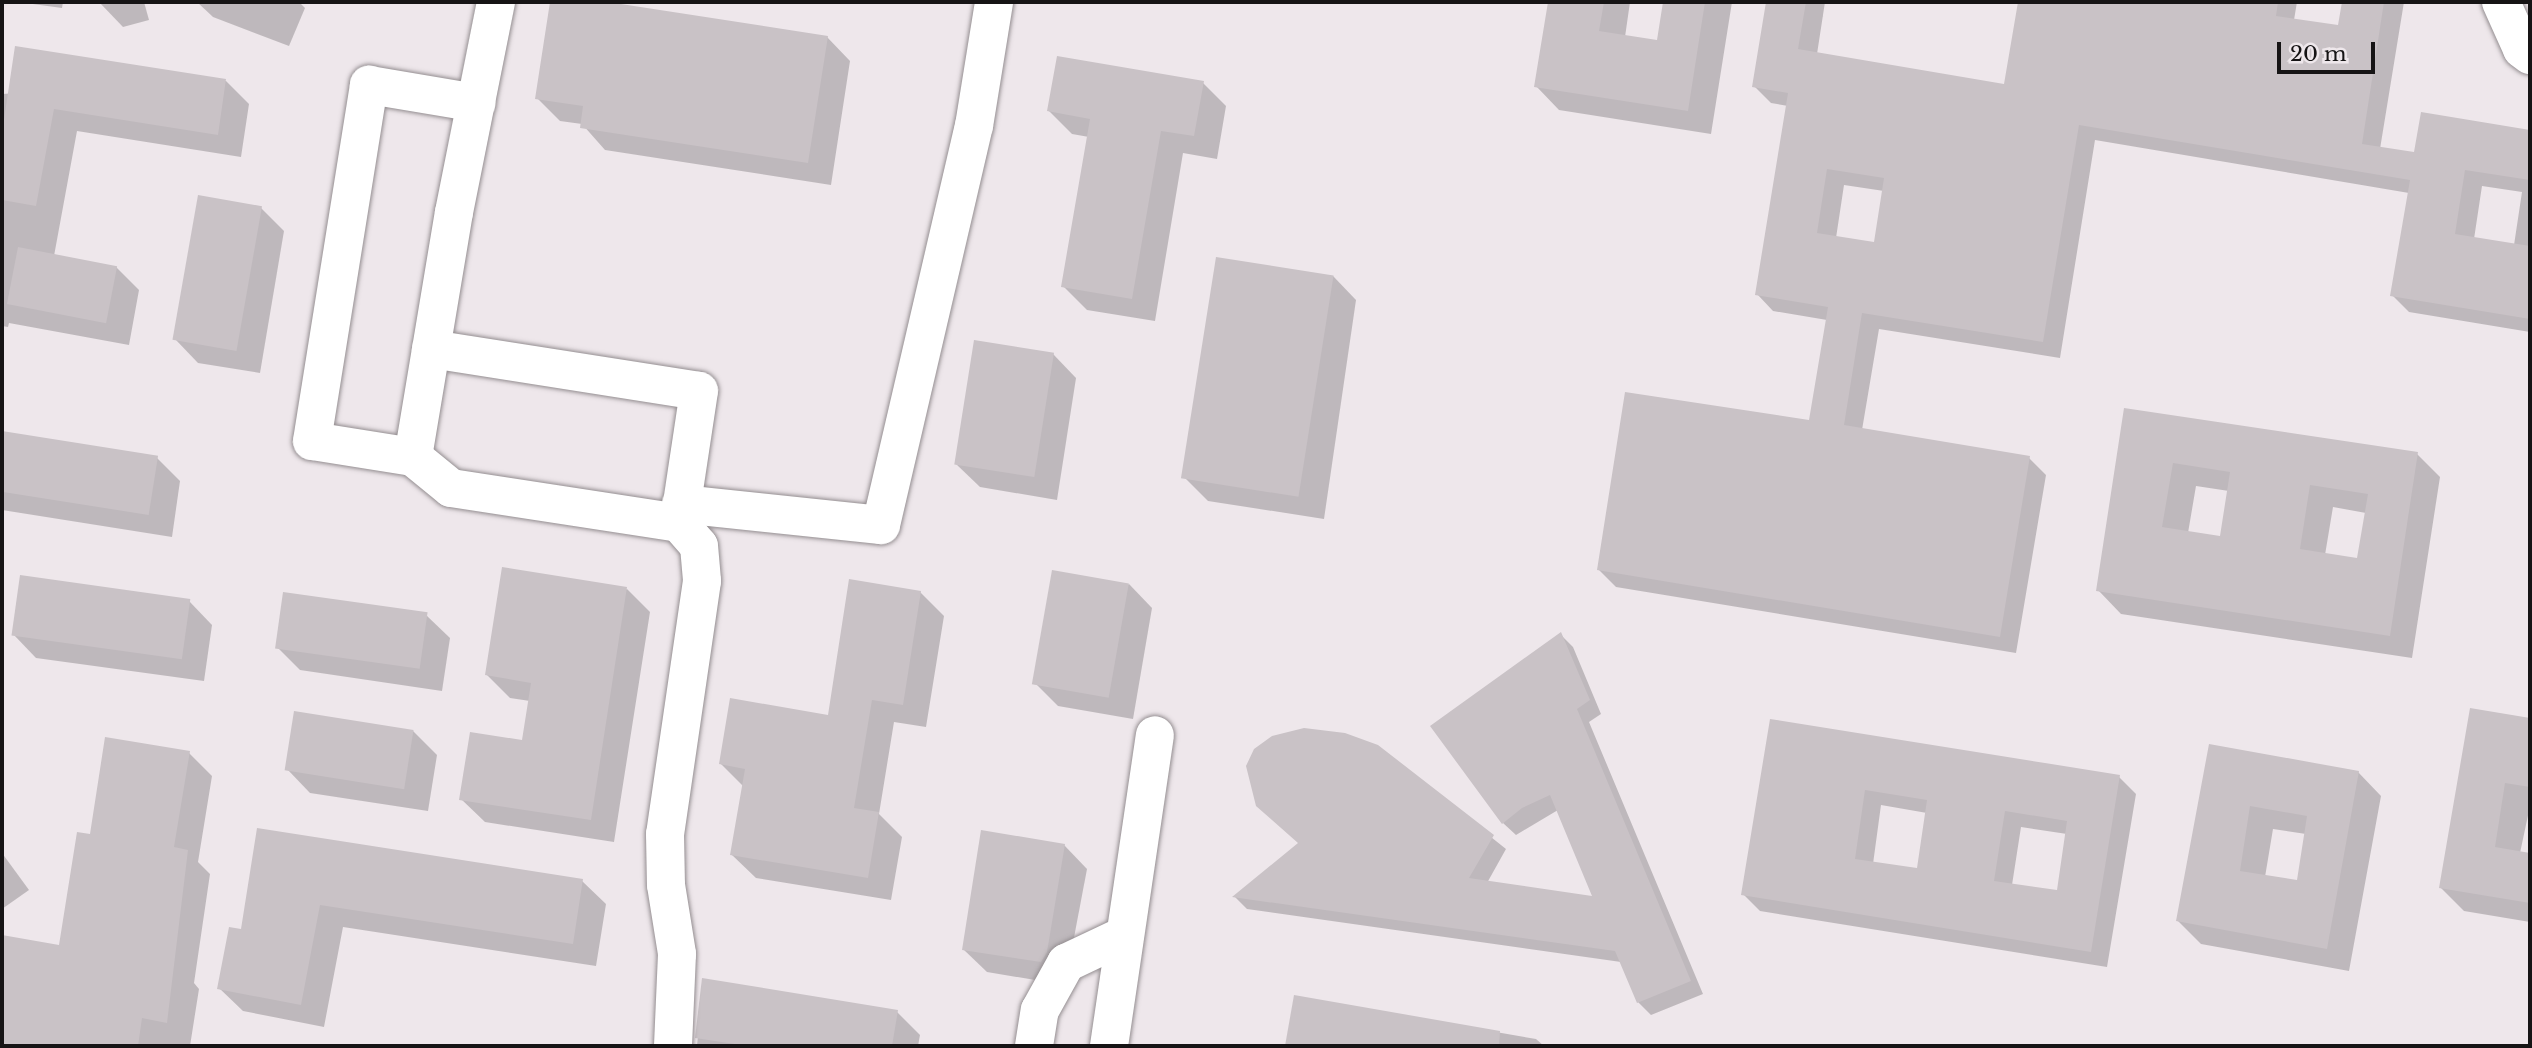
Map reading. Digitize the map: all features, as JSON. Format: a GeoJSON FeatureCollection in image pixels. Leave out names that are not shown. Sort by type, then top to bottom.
{"type":"FeatureCollection","features":[{"type":"Feature","properties":{"kind":"lane"},"geometry":{"type":"LineString","coordinates":[[413,457],[496,2]]}},
{"type":"Feature","properties":{"kind":"lane"},"geometry":{"type":"LineString","coordinates":[[477,103],[369,85],[312,441],[413,457],[451,488],[680,514],[881,525],[974,126],[994,2]]}},
{"type":"Feature","properties":{"kind":"lane"},"geometry":{"type":"LineString","coordinates":[[2501,2],[2522,48],[2530,55]]}},
{"type":"Feature","properties":{"kind":"lane"},"geometry":{"type":"LineString","coordinates":[[431,349],[699,391],[680,514],[699,545],[702,581],[665,834],[666,885],[677,954],[673,1046]]}},
{"type":"Feature","properties":{"kind":"lane"},"geometry":{"type":"LineString","coordinates":[[1108,1046],[1155,735]]}},
{"type":"Feature","properties":{"kind":"lane"},"geometry":{"type":"LineString","coordinates":[[1034,1046],[1040,1010],[1066,963],[1125,935]]}},
{"type":"Feature","properties":{"kind":"building"},"geometry":{"type":"Polygon","coordinates":[[[550,2],[608,2],[828,36],[808,163],[580,128],[583,106],[535,99],[550,2]]]}},
{"type":"Feature","properties":{"kind":"building"},"geometry":{"type":"Polygon","coordinates":[[[1548,2],[1604,2],[1599,31],[1657,40],[1663,2],[1705,2],[1688,111],[1534,87],[1548,2]]]}},
{"type":"Feature","properties":{"kind":"building"},"geometry":{"type":"Polygon","coordinates":[[[1766,2],[1806,2],[1798,49],[2004,84],[2018,2],[2278,2],[2276,16],[2338,25],[2342,2],[2384,2],[2362,144],[2414,152],[2421,112],[2530,130],[2530,180],[2465,170],[2455,234],[2530,246],[2530,319],[2390,296],[2410,180],[2079,125],[2043,342],[1862,313],[1844,425],[2030,456],[2000,637],[1597,570],[1625,392],[1809,420],[1828,307],[1755,295],[1788,93],[1752,87],[1766,2]],[[1827,169],[1817,233],[1874,242],[1884,178],[1827,169]]]}},
{"type":"Feature","properties":{"kind":"building"},"geometry":{"type":"Polygon","coordinates":[[[15,46],[226,79],[218,135],[54,109],[36,206],[2,200],[2,133],[15,46]]]}},
{"type":"Feature","properties":{"kind":"building"},"geometry":{"type":"Polygon","coordinates":[[[1057,56],[1204,81],[1194,136],[1161,131],[1132,299],[1061,287],[1090,119],[1047,111],[1057,56]]]}},
{"type":"Feature","properties":{"kind":"building"},"geometry":{"type":"Polygon","coordinates":[[[198,195],[262,206],[236,351],[172,340],[198,195]]]}},
{"type":"Feature","properties":{"kind":"building"},"geometry":{"type":"Polygon","coordinates":[[[18,247],[117,266],[106,323],[7,304],[18,247]]]}},
{"type":"Feature","properties":{"kind":"building"},"geometry":{"type":"Polygon","coordinates":[[[1216,257],[1334,276],[1298,497],[1181,478],[1216,257]]]}},
{"type":"Feature","properties":{"kind":"building"},"geometry":{"type":"Polygon","coordinates":[[[974,340],[1054,353],[1034,477],[954,464],[974,340]]]}},
{"type":"Feature","properties":{"kind":"building"},"geometry":{"type":"Polygon","coordinates":[[[2124,408],[2418,452],[2390,636],[2096,591],[2124,408]],[[2173,463],[2162,527],[2220,536],[2230,472],[2173,463]],[[2310,485],[2300,549],[2357,558],[2368,494],[2310,485]]]}},
{"type":"Feature","properties":{"kind":"building"},"geometry":{"type":"Polygon","coordinates":[[[2,431],[158,456],[149,515],[2,492],[2,431]]]}},
{"type":"Feature","properties":{"kind":"building"},"geometry":{"type":"Polygon","coordinates":[[[502,567],[627,587],[591,820],[459,800],[470,732],[522,740],[531,683],[485,675],[502,567]]]}},
{"type":"Feature","properties":{"kind":"building"},"geometry":{"type":"Polygon","coordinates":[[[1052,570],[1129,584],[1109,698],[1032,684],[1052,570]]]}},
{"type":"Feature","properties":{"kind":"building"},"geometry":{"type":"Polygon","coordinates":[[[20,575],[190,599],[182,659],[12,635],[20,575]]]}},
{"type":"Feature","properties":{"kind":"building"},"geometry":{"type":"Polygon","coordinates":[[[849,579],[921,591],[903,705],[872,700],[854,808],[879,812],[868,878],[730,855],[745,769],[719,764],[730,698],[828,715],[849,579]]]}},
{"type":"Feature","properties":{"kind":"building"},"geometry":{"type":"Polygon","coordinates":[[[283,592],[428,612],[420,669],[275,648],[283,592]]]}},
{"type":"Feature","properties":{"kind":"building"},"geometry":{"type":"Polygon","coordinates":[[[1561,632],[1590,700],[1577,709],[1691,981],[1637,1003],[1615,951],[1232,897],[1298,843],[1256,806],[1246,766],[1254,749],[1272,736],[1304,728],[1345,733],[1378,745],[1494,835],[1469,878],[1592,896],[1550,795],[1522,808],[1502,824],[1430,726],[1561,632]]]}},
{"type":"Feature","properties":{"kind":"building"},"geometry":{"type":"Polygon","coordinates":[[[2470,708],[2530,718],[2530,787],[2505,783],[2495,847],[2530,853],[2530,903],[2439,888],[2470,708]]]}},
{"type":"Feature","properties":{"kind":"building"},"geometry":{"type":"Polygon","coordinates":[[[294,711],[414,730],[404,789],[285,770],[294,711]]]}},
{"type":"Feature","properties":{"kind":"building"},"geometry":{"type":"Polygon","coordinates":[[[1770,719],[2120,775],[2091,952],[1741,895],[1770,719]],[[1865,790],[1855,859],[1917,868],[1927,800],[1865,790]],[[2005,811],[1994,881],[2057,890],[2067,821],[2005,811]]]}},
{"type":"Feature","properties":{"kind":"building"},"geometry":{"type":"Polygon","coordinates":[[[105,737],[190,751],[174,847],[188,850],[167,1023],[142,1018],[138,1046],[2,1046],[2,935],[59,945],[77,832],[90,834],[105,737]]]}},
{"type":"Feature","properties":{"kind":"building"},"geometry":{"type":"Polygon","coordinates":[[[2209,744],[2359,771],[2327,949],[2176,921],[2209,744]],[[2250,806],[2240,871],[2297,880],[2307,816],[2250,806]]]}},
{"type":"Feature","properties":{"kind":"building"},"geometry":{"type":"Polygon","coordinates":[[[257,828],[583,879],[573,944],[320,905],[301,1005],[217,989],[229,927],[241,929],[257,828]]]}},
{"type":"Feature","properties":{"kind":"building"},"geometry":{"type":"Polygon","coordinates":[[[981,830],[1065,844],[1047,952],[1041,962],[962,950],[981,830]]]}},
{"type":"Feature","properties":{"kind":"building"},"geometry":{"type":"Polygon","coordinates":[[[702,978],[898,1010],[892,1046],[748,1046],[695,1038],[702,978]]]}},
{"type":"Feature","properties":{"kind":"building"},"geometry":{"type":"Polygon","coordinates":[[[1294,995],[1500,1031],[1499,1046],[1285,1046],[1294,995]]]}}]}
